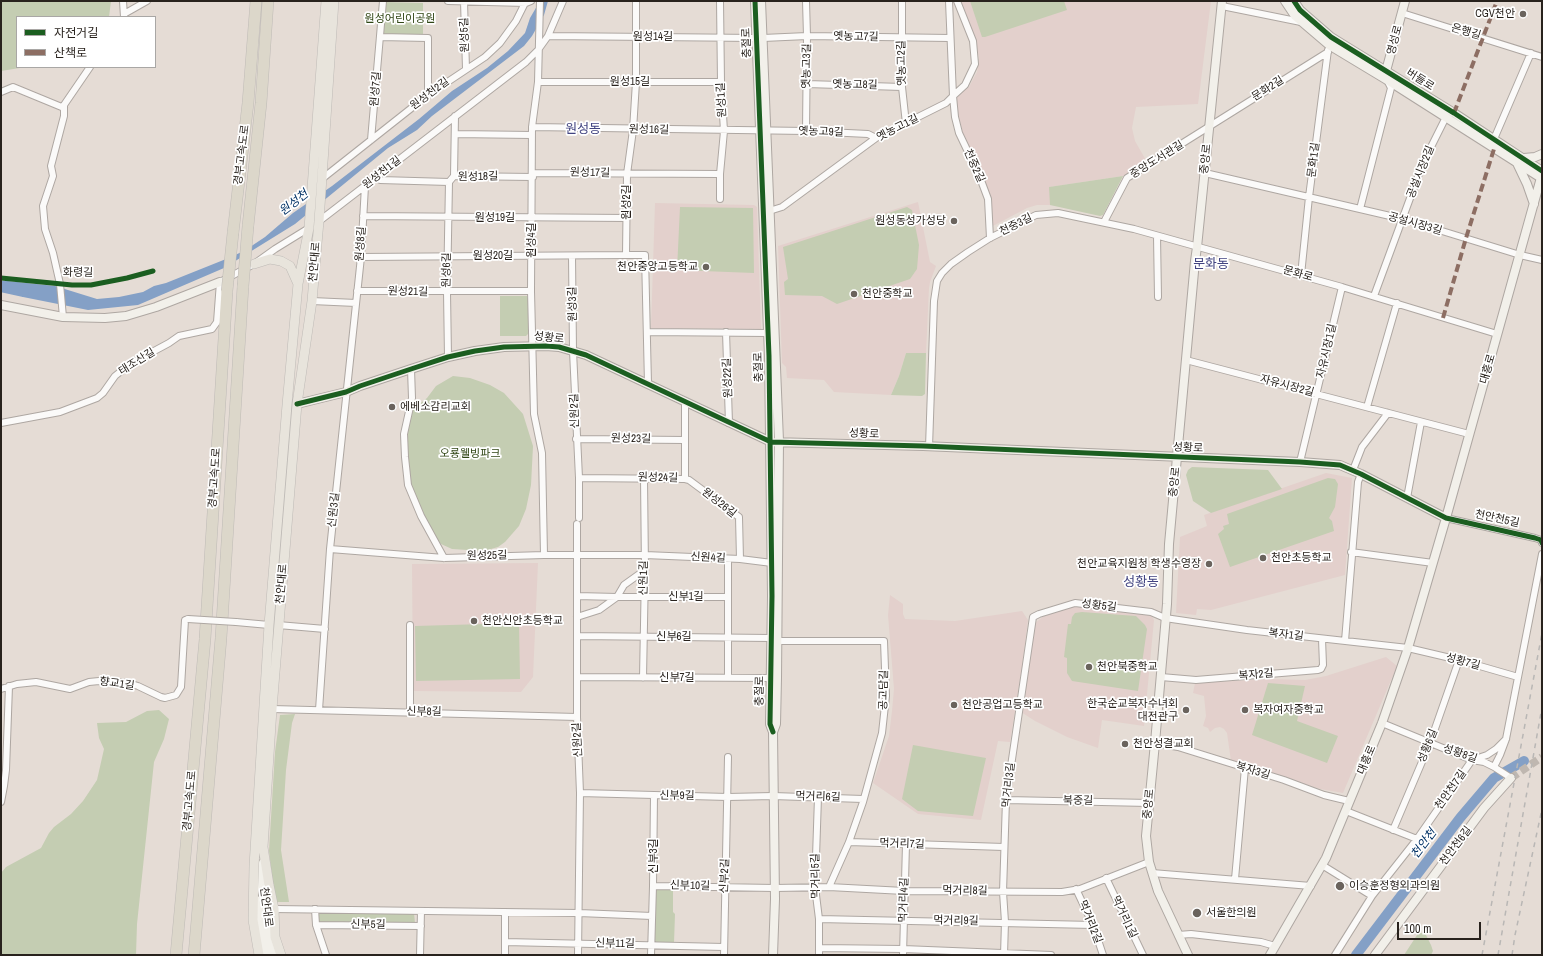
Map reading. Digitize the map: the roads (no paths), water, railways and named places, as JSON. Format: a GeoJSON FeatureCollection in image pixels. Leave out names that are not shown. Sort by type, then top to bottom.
{"type":"FeatureCollection","features":[{"type":"Feature","properties":{"kind":"highway","name":"경부고속도로"},"geometry":{"type":"LineString","coordinates":[[176,955],[205,639],[228,291],[248,103],[256,1]]}},
{"type":"Feature","properties":{"kind":"highway","name":"경부고속도로"},"geometry":{"type":"LineString","coordinates":[[194,955],[221,638],[243,286],[261,103],[268,1]]}},
{"type":"Feature","properties":{"kind":"main road","name":"천안대로"},"geometry":{"type":"LineString","coordinates":[[263,847],[272,709],[274,625],[287,405],[298,284],[309,228],[326,1]]}},
{"type":"Feature","properties":{"kind":"main road"},"geometry":{"type":"LineString","coordinates":[[322,181],[334,1]]}},
{"type":"Feature","properties":{"kind":"main road","name":"천안대로"},"geometry":{"type":"LineString","coordinates":[[254,866],[274,625],[297,404],[312,301],[322,181]]}},
{"type":"Feature","properties":{"kind":"main road"},"geometry":{"type":"LineString","coordinates":[[254,264],[270,259],[281,261],[290,266],[298,284]]}},
{"type":"Feature","properties":{"kind":"main road"},"geometry":{"type":"LineString","coordinates":[[263,847],[274,909],[275,937],[280,955]]}},
{"type":"Feature","properties":{"kind":"main road"},"geometry":{"type":"LineString","coordinates":[[254,866],[253,920],[259,955]]}},
{"type":"Feature","properties":{"kind":"street"},"geometry":{"type":"LineString","coordinates":[[123,1],[124,16],[147,1]]}},
{"type":"Feature","properties":{"kind":"street","name":"원성7길"},"geometry":{"type":"LineString","coordinates":[[371,140],[383,1]]}},
{"type":"Feature","properties":{"kind":"street"},"geometry":{"type":"LineString","coordinates":[[448,1],[528,2]]}},
{"type":"Feature","properties":{"kind":"street","name":"원성5길"},"geometry":{"type":"LineString","coordinates":[[464,1],[466,69]]}},
{"type":"Feature","properties":{"kind":"street","name":"원성4길"},"geometry":{"type":"LineString","coordinates":[[532,345],[532,127],[538,82],[540,1]]}},
{"type":"Feature","properties":{"kind":"street","name":"원성천1길"},"geometry":{"type":"LineString","coordinates":[[309,228],[319,217],[365,186],[526,62],[538,50],[548,36],[563,1]]}},
{"type":"Feature","properties":{"kind":"street","name":"원성2길"},"geometry":{"type":"LineString","coordinates":[[626,255],[627,174],[633,130],[636,82],[636,1]]}},
{"type":"Feature","properties":{"kind":"street","name":"원성1길"},"geometry":{"type":"LineString","coordinates":[[720,1],[721,82],[724,131],[720,174],[720,199]]}},
{"type":"Feature","properties":{"kind":"street","name":"충절로"},"geometry":{"type":"LineString","coordinates":[[755,1],[760,38]]}},
{"type":"Feature","properties":{"kind":"street","name":"충절로"},"geometry":{"type":"LineString","coordinates":[[761,1],[760,38],[775,442],[774,678],[770,724],[773,732],[775,888],[773,955]]}},
{"type":"Feature","properties":{"kind":"street","name":"옛농고3길"},"geometry":{"type":"LineString","coordinates":[[806,1],[806,131]]}},
{"type":"Feature","properties":{"kind":"street","name":"옛농고2길"},"geometry":{"type":"LineString","coordinates":[[902,1],[902,86],[906,124]]}},
{"type":"Feature","properties":{"kind":"street"},"geometry":{"type":"LineString","coordinates":[[949,1],[953,96]]}},
{"type":"Feature","properties":{"kind":"street","name":"옛농고1길"},"geometry":{"type":"LineString","coordinates":[[766,212],[782,206],[876,138],[946,103],[965,85],[975,64],[976,54],[973,41],[957,1]]}},
{"type":"Feature","properties":{"kind":"street","name":"버들로"},"geometry":{"type":"LineString","coordinates":[[1285,1],[1294,16],[1328,48],[1387,76],[1494,139],[1524,158],[1542,174]]}},
{"type":"Feature","properties":{"kind":"street","name":"버들로"},"geometry":{"type":"LineString","coordinates":[[1294,1],[1300,10],[1331,37],[1446,117],[1516,161],[1542,174]]}},
{"type":"Feature","properties":{"kind":"street","name":"영성로"},"geometry":{"type":"LineString","coordinates":[[1387,76],[1405,1]]}},
{"type":"Feature","properties":{"kind":"street","name":"원성천2길"},"geometry":{"type":"LineString","coordinates":[[322,181],[428,95],[485,57],[500,43],[528,2]]}},
{"type":"Feature","properties":{"kind":"street","name":"버들로"},"geometry":{"type":"LineString","coordinates":[[1222,4],[1302,22]]}},
{"type":"Feature","properties":{"kind":"street","name":"중앙로"},"geometry":{"type":"LineString","coordinates":[[1188,955],[1158,891],[1149,862],[1146,836],[1166,618],[1169,544],[1195,261],[1198,247],[1222,4]]}},
{"type":"Feature","properties":{"kind":"street","name":"은행길"},"geometry":{"type":"LineString","coordinates":[[1402,13],[1542,57]]}},
{"type":"Feature","properties":{"kind":"street","name":"원성14길"},"geometry":{"type":"LineString","coordinates":[[548,36],[760,38]]}},
{"type":"Feature","properties":{"kind":"street","name":"옛농고7길"},"geometry":{"type":"LineString","coordinates":[[760,38],[807,36],[950,38]]}},
{"type":"Feature","properties":{"kind":"street"},"geometry":{"type":"LineString","coordinates":[[380,37],[428,38],[428,95]]}},
{"type":"Feature","properties":{"kind":"street","name":"문화2길"},"geometry":{"type":"LineString","coordinates":[[1209,128],[1328,48]]}},
{"type":"Feature","properties":{"kind":"street","name":"문화1길"},"geometry":{"type":"LineString","coordinates":[[1301,275],[1309,197],[1328,48]]}},
{"type":"Feature","properties":{"kind":"street"},"geometry":{"type":"LineString","coordinates":[[1494,139],[1530,53]]}},
{"type":"Feature","properties":{"kind":"street"},"geometry":{"type":"LineString","coordinates":[[62,313],[60,285],[43,214],[43,206],[53,176],[52,166],[64,116],[64,105],[89,68]]}},
{"type":"Feature","properties":{"kind":"street"},"geometry":{"type":"LineString","coordinates":[[1360,209],[1391,88],[1387,76]]}},
{"type":"Feature","properties":{"kind":"street","name":"원성15길"},"geometry":{"type":"LineString","coordinates":[[538,82],[721,82]]}},
{"type":"Feature","properties":{"kind":"street","name":"옛농고8길"},"geometry":{"type":"LineString","coordinates":[[807,84],[902,86]]}},
{"type":"Feature","properties":{"kind":"street"},"geometry":{"type":"LineString","coordinates":[[1,92],[13,86],[64,108]]}},
{"type":"Feature","properties":{"kind":"street","name":"천중2길"},"geometry":{"type":"LineString","coordinates":[[953,96],[957,128],[979,175],[988,199],[990,238]]}},
{"type":"Feature","properties":{"kind":"street"},"geometry":{"type":"LineString","coordinates":[[454,176],[455,116]]}},
{"type":"Feature","properties":{"kind":"street","name":"공설시장2길"},"geometry":{"type":"LineString","coordinates":[[1374,296],[1424,163],[1446,117]]}},
{"type":"Feature","properties":{"kind":"street","name":"원성16길"},"geometry":{"type":"LineString","coordinates":[[532,127],[633,130],[763,130]]}},
{"type":"Feature","properties":{"kind":"street","name":"중앙도서관길"},"geometry":{"type":"LineString","coordinates":[[1104,222],[1127,178],[1209,128]]}},
{"type":"Feature","properties":{"kind":"street","name":"옛농고9길"},"geometry":{"type":"LineString","coordinates":[[763,130],[868,134],[876,138]]}},
{"type":"Feature","properties":{"kind":"street"},"geometry":{"type":"LineString","coordinates":[[455,134],[532,136]]}},
{"type":"Feature","properties":{"kind":"street"},"geometry":{"type":"LineString","coordinates":[[1524,158],[1535,157],[1542,154]]}},
{"type":"Feature","properties":{"kind":"street"},"geometry":{"type":"LineString","coordinates":[[1516,161],[1525,179],[1534,204]]}},
{"type":"Feature","properties":{"kind":"street","name":"공설시장3길"},"geometry":{"type":"LineString","coordinates":[[1205,173],[1403,219],[1520,255],[1542,260]]}},
{"type":"Feature","properties":{"kind":"street","name":"원성17길"},"geometry":{"type":"LineString","coordinates":[[532,175],[720,174]]}},
{"type":"Feature","properties":{"kind":"street","name":"대흥로"},"geometry":{"type":"LineString","coordinates":[[1270,955],[1322,865],[1382,723],[1408,648],[1446,518],[1542,174]]}},
{"type":"Feature","properties":{"kind":"street","name":"원성18길"},"geometry":{"type":"LineString","coordinates":[[378,176],[380,180],[449,182],[454,176],[532,175]]}},
{"type":"Feature","properties":{"kind":"street","name":"원성6길"},"geometry":{"type":"LineString","coordinates":[[448,357],[447,292],[449,182]]}},
{"type":"Feature","properties":{"kind":"street","name":"원성8길"},"geometry":{"type":"LineString","coordinates":[[346,392],[361,257],[365,186]]}},
{"type":"Feature","properties":{"kind":"street","name":"충절로"},"geometry":{"type":"LineString","coordinates":[[766,212],[768,333],[775,442],[772,563],[774,639]]}},
{"type":"Feature","properties":{"kind":"street","name":"천중3길"},"geometry":{"type":"LineString","coordinates":[[929,446],[934,301],[937,281],[942,273],[951,264],[990,238],[1036,215],[1058,213],[1104,222],[1198,247]]}},
{"type":"Feature","properties":{"kind":"street","name":"원성19길"},"geometry":{"type":"LineString","coordinates":[[363,216],[448,218],[627,218]]}},
{"type":"Feature","properties":{"kind":"street"},"geometry":{"type":"LineString","coordinates":[[1,305],[62,313],[86,318],[126,316],[156,307],[220,282],[254,264],[309,228]]}},
{"type":"Feature","properties":{"kind":"street"},"geometry":{"type":"LineString","coordinates":[[1157,236],[1158,297]]}},
{"type":"Feature","properties":{"kind":"street","name":"문화로"},"geometry":{"type":"LineString","coordinates":[[1198,247],[1374,296],[1497,334]]}},
{"type":"Feature","properties":{"kind":"street"},"geometry":{"type":"LineString","coordinates":[[626,255],[645,255],[648,384]]}},
{"type":"Feature","properties":{"kind":"street","name":"원성20길"},"geometry":{"type":"LineString","coordinates":[[361,257],[626,255]]}},
{"type":"Feature","properties":{"kind":"street","name":"원성3길"},"geometry":{"type":"LineString","coordinates":[[572,256],[573,352]]}},
{"type":"Feature","properties":{"kind":"street","name":"태조산길"},"geometry":{"type":"LineString","coordinates":[[1,422],[60,412],[97,398],[103,393],[115,376],[130,364],[179,336],[212,329],[217,322],[220,282]]}},
{"type":"Feature","properties":{"kind":"street","name":"자유시장1길"},"geometry":{"type":"LineString","coordinates":[[1300,462],[1342,287]]}},
{"type":"Feature","properties":{"kind":"street","name":"원성21길"},"geometry":{"type":"LineString","coordinates":[[357,291],[531,291]]}},
{"type":"Feature","properties":{"kind":"street"},"geometry":{"type":"LineString","coordinates":[[312,301],[356,303]]}},
{"type":"Feature","properties":{"kind":"street"},"geometry":{"type":"LineString","coordinates":[[1367,407],[1397,303]]}},
{"type":"Feature","properties":{"kind":"street"},"geometry":{"type":"LineString","coordinates":[[647,332],[768,333]]}},
{"type":"Feature","properties":{"kind":"street","name":"원성22길"},"geometry":{"type":"LineString","coordinates":[[726,332],[729,423]]}},
{"type":"Feature","properties":{"kind":"street","name":"성황로"},"geometry":{"type":"LineString","coordinates":[[532,345],[534,414],[542,453],[544,555]]}},
{"type":"Feature","properties":{"kind":"street","name":"성황로"},"geometry":{"type":"LineString","coordinates":[[297,404],[346,392],[448,357],[475,351],[532,345],[559,347],[586,355],[729,423],[775,442],[929,446],[1340,465],[1357,472],[1446,518]]}},
{"type":"Feature","properties":{"kind":"street","name":"신원2길"},"geometry":{"type":"LineString","coordinates":[[573,352],[579,478],[576,677],[580,793],[578,955]]}},
{"type":"Feature","properties":{"kind":"street","name":"자유시장2길"},"geometry":{"type":"LineString","coordinates":[[1186,360],[1469,434]]}},
{"type":"Feature","properties":{"kind":"street"},"geometry":{"type":"LineString","coordinates":[[411,369],[412,398],[404,434],[408,485],[421,516],[444,558]]}},
{"type":"Feature","properties":{"kind":"street","name":"신원3길"},"geometry":{"type":"LineString","coordinates":[[319,710],[330,549],[346,392]]}},
{"type":"Feature","properties":{"kind":"street","name":"원성24길"},"geometry":{"type":"LineString","coordinates":[[579,478],[685,479],[685,402]]}},
{"type":"Feature","properties":{"kind":"street"},"geometry":{"type":"LineString","coordinates":[[1345,642],[1351,552],[1358,482],[1357,472],[1362,447],[1388,413]]}},
{"type":"Feature","properties":{"kind":"street"},"geometry":{"type":"LineString","coordinates":[[1407,498],[1421,422]]}},
{"type":"Feature","properties":{"kind":"street","name":"원성23길"},"geometry":{"type":"LineString","coordinates":[[576,439],[685,440]]}},
{"type":"Feature","properties":{"kind":"street","name":"신원1길"},"geometry":{"type":"LineString","coordinates":[[644,478],[644,678]]}},
{"type":"Feature","properties":{"kind":"street","name":"원성26길"},"geometry":{"type":"LineString","coordinates":[[685,479],[689,480],[739,517],[740,559]]}},
{"type":"Feature","properties":{"kind":"street","name":"천안천5길"},"geometry":{"type":"LineString","coordinates":[[1446,518],[1535,538],[1541,540],[1542,543]]}},
{"type":"Feature","properties":{"kind":"street","name":"원성25길"},"geometry":{"type":"LineString","coordinates":[[330,549],[444,558],[544,555],[645,555]]}},
{"type":"Feature","properties":{"kind":"street"},"geometry":{"type":"LineString","coordinates":[[1351,552],[1432,563]]}},
{"type":"Feature","properties":{"kind":"street"},"geometry":{"type":"LineString","coordinates":[[1510,778],[1494,767],[1506,739],[1542,554]]}},
{"type":"Feature","properties":{"kind":"street","name":"신원4길"},"geometry":{"type":"LineString","coordinates":[[645,555],[740,559],[772,563]]}},
{"type":"Feature","properties":{"kind":"street"},"geometry":{"type":"LineString","coordinates":[[728,559],[728,678]]}},
{"type":"Feature","properties":{"kind":"street"},"geometry":{"type":"LineString","coordinates":[[577,617],[599,610],[617,597],[624,585],[645,570]]}},
{"type":"Feature","properties":{"kind":"street"},"geometry":{"type":"LineString","coordinates":[[577,596],[617,597]]}},
{"type":"Feature","properties":{"kind":"street","name":"신부1길"},"geometry":{"type":"LineString","coordinates":[[617,597],[728,597]]}},
{"type":"Feature","properties":{"kind":"street","name":"성황5길"},"geometry":{"type":"LineString","coordinates":[[1033,617],[1075,603],[1151,612],[1166,618]]}},
{"type":"Feature","properties":{"kind":"street","name":"먹거리3길"},"geometry":{"type":"LineString","coordinates":[[1004,954],[1005,922],[1003,892],[1006,800],[1033,617]]}},
{"type":"Feature","properties":{"kind":"street","name":"복자1길"},"geometry":{"type":"LineString","coordinates":[[1166,618],[1345,642],[1408,648]]}},
{"type":"Feature","properties":{"kind":"street","name":"향교1길"},"geometry":{"type":"LineString","coordinates":[[1,689],[9,686],[36,682],[70,689],[89,682],[99,681],[128,683],[165,698],[176,695],[181,687],[185,620],[274,625]]}},
{"type":"Feature","properties":{"kind":"street"},"geometry":{"type":"LineString","coordinates":[[274,625],[325,629]]}},
{"type":"Feature","properties":{"kind":"street"},"geometry":{"type":"LineString","coordinates":[[410,625],[410,712]]}},
{"type":"Feature","properties":{"kind":"street","name":"신부6길"},"geometry":{"type":"LineString","coordinates":[[577,636],[728,637],[774,639]]}},
{"type":"Feature","properties":{"kind":"street","name":"공고담길"},"geometry":{"type":"LineString","coordinates":[[774,639],[884,641],[886,696],[882,733],[849,842]]}},
{"type":"Feature","properties":{"kind":"street","name":"복자2길"},"geometry":{"type":"LineString","coordinates":[[1161,677],[1196,680],[1318,670],[1321,669],[1323,665],[1322,639]]}},
{"type":"Feature","properties":{"kind":"street","name":"성황7길"},"geometry":{"type":"LineString","coordinates":[[1408,648],[1459,660],[1518,677]]}},
{"type":"Feature","properties":{"kind":"street","name":"성황6길"},"geometry":{"type":"LineString","coordinates":[[1393,830],[1430,743],[1459,660]]}},
{"type":"Feature","properties":{"kind":"street","name":"신부7길"},"geometry":{"type":"LineString","coordinates":[[576,677],[774,678]]}},
{"type":"Feature","properties":{"kind":"street"},"geometry":{"type":"LineString","coordinates":[[1,802],[5,778],[9,686]]}},
{"type":"Feature","properties":{"kind":"street","name":"신부8길"},"geometry":{"type":"LineString","coordinates":[[272,709],[577,717]]}},
{"type":"Feature","properties":{"kind":"street","name":"성황8길"},"geometry":{"type":"LineString","coordinates":[[1382,723],[1472,760],[1484,762],[1494,767]]}},
{"type":"Feature","properties":{"kind":"street"},"geometry":{"type":"LineString","coordinates":[[1472,760],[1487,755],[1496,749],[1506,739]]}},
{"type":"Feature","properties":{"kind":"street","name":"복자3길"},"geometry":{"type":"LineString","coordinates":[[1155,743],[1178,747],[1284,780],[1324,795],[1349,801]]}},
{"type":"Feature","properties":{"kind":"street"},"geometry":{"type":"LineString","coordinates":[[728,757],[728,797]]}},
{"type":"Feature","properties":{"kind":"street","name":"천안천7길"},"geometry":{"type":"LineString","coordinates":[[1335,955],[1372,896],[1417,839],[1472,760]]}},
{"type":"Feature","properties":{"kind":"street"},"geometry":{"type":"LineString","coordinates":[[1235,880],[1245,768]]}},
{"type":"Feature","properties":{"kind":"street","name":"천안천6길"},"geometry":{"type":"LineString","coordinates":[[1375,955],[1479,814],[1510,778]]}},
{"type":"Feature","properties":{"kind":"street","name":"신부9길"},"geometry":{"type":"LineString","coordinates":[[580,793],[654,796],[773,796]]}},
{"type":"Feature","properties":{"kind":"street","name":"신부3길"},"geometry":{"type":"LineString","coordinates":[[651,955],[654,886],[654,796]]}},
{"type":"Feature","properties":{"kind":"street","name":"먹거리6길"},"geometry":{"type":"LineString","coordinates":[[773,796],[863,799]]}},
{"type":"Feature","properties":{"kind":"street","name":"신부2길"},"geometry":{"type":"LineString","coordinates":[[724,955],[724,887],[728,797]]}},
{"type":"Feature","properties":{"kind":"street","name":"먹거리5길"},"geometry":{"type":"LineString","coordinates":[[818,797],[815,888],[819,919],[819,952]]}},
{"type":"Feature","properties":{"kind":"street","name":"북중길"},"geometry":{"type":"LineString","coordinates":[[1006,800],[1149,803]]}},
{"type":"Feature","properties":{"kind":"street"},"geometry":{"type":"LineString","coordinates":[[1346,811],[1417,839]]}},
{"type":"Feature","properties":{"kind":"street"},"geometry":{"type":"LineString","coordinates":[[830,887],[849,842]]}},
{"type":"Feature","properties":{"kind":"street","name":"먹거리7길"},"geometry":{"type":"LineString","coordinates":[[849,842],[1004,847]]}},
{"type":"Feature","properties":{"kind":"street","name":"먹거리4길"},"geometry":{"type":"LineString","coordinates":[[903,952],[906,844]]}},
{"type":"Feature","properties":{"kind":"street","name":"천안대로"},"geometry":{"type":"LineString","coordinates":[[263,847],[262,888],[274,955]]}},
{"type":"Feature","properties":{"kind":"street","name":"먹거리8길"},"geometry":{"type":"LineString","coordinates":[[775,888],[830,887],[904,891],[1062,892],[1076,889],[1149,862]]}},
{"type":"Feature","properties":{"kind":"street"},"geometry":{"type":"LineString","coordinates":[[1322,865],[1372,896]]}},
{"type":"Feature","properties":{"kind":"street","name":"천안대로"},"geometry":{"type":"LineString","coordinates":[[254,866],[256,903],[266,955]]}},
{"type":"Feature","properties":{"kind":"street"},"geometry":{"type":"LineString","coordinates":[[1152,873],[1311,886]]}},
{"type":"Feature","properties":{"kind":"street","name":"먹거리1길"},"geometry":{"type":"LineString","coordinates":[[1106,878],[1142,955]]}},
{"type":"Feature","properties":{"kind":"street","name":"신부10길"},"geometry":{"type":"LineString","coordinates":[[654,886],[775,888]]}},
{"type":"Feature","properties":{"kind":"street","name":"먹거리2길"},"geometry":{"type":"LineString","coordinates":[[1076,889],[1093,925],[1103,955]]}},
{"type":"Feature","properties":{"kind":"street"},"geometry":{"type":"LineString","coordinates":[[274,909],[579,913],[652,916]]}},
{"type":"Feature","properties":{"kind":"street"},"geometry":{"type":"LineString","coordinates":[[315,909],[316,925],[326,955]]}},
{"type":"Feature","properties":{"kind":"street"},"geometry":{"type":"LineString","coordinates":[[420,955],[421,911]]}},
{"type":"Feature","properties":{"kind":"street"},"geometry":{"type":"LineString","coordinates":[[504,955],[505,912]]}},
{"type":"Feature","properties":{"kind":"street","name":"먹거리9길"},"geometry":{"type":"LineString","coordinates":[[819,919],[1093,925]]}},
{"type":"Feature","properties":{"kind":"street","name":"신부5길"},"geometry":{"type":"LineString","coordinates":[[316,925],[421,926]]}},
{"type":"Feature","properties":{"kind":"street"},"geometry":{"type":"LineString","coordinates":[[1178,935],[1191,934],[1261,942],[1275,946]]}},
{"type":"Feature","properties":{"kind":"street","name":"신부11길"},"geometry":{"type":"LineString","coordinates":[[505,942],[724,947]]}},
{"type":"Feature","properties":{"kind":"street"},"geometry":{"type":"LineString","coordinates":[[819,952],[1051,955]]}},
{"type":"Feature","properties":{"kind":"water"},"geometry":{"type":"Polygon","coordinates":[[[540,1],[548,1],[544,15],[532,36],[524,46],[432,116],[417,130],[388,148],[295,224],[224,268],[138,305],[88,310],[23,297],[8,287],[1,287],[1,281],[8,281],[55,286],[97,299],[119,297],[143,292],[154,286],[166,283],[244,251],[265,237],[293,213],[332,186],[419,119],[452,91],[487,68],[508,51],[525,33],[530,18],[540,1]]]}},
{"type":"Feature","properties":{"kind":"waterway","name":"원성천"},"geometry":{"type":"LineString","coordinates":[[1,287],[24,292]]}},
{"type":"Feature","properties":{"kind":"waterway","name":"천안천"},"geometry":{"type":"LineString","coordinates":[[1356,955],[1460,818],[1494,778],[1524,761]]}},
{"type":"Feature","properties":{"kind":"tunnel"},"geometry":{"type":"LineString","coordinates":[[1511,778],[1542,757]]}},
{"type":"Feature","properties":{"kind":"railway"},"geometry":{"type":"LineString","coordinates":[[1482,955],[1542,633]]}},
{"type":"Feature","properties":{"kind":"railway"},"geometry":{"type":"LineString","coordinates":[[1498,955],[1542,707]]}},
{"type":"Feature","properties":{"kind":"railway"},"geometry":{"type":"LineString","coordinates":[[1512,955],[1542,809]]}},
{"type":"Feature","properties":{"kind":"place","name":"CGV천안"},"geometry":{"type":"Point","coordinates":[1523,14]}},
{"type":"Feature","properties":{"kind":"place","name":"원성동성가성당"},"geometry":{"type":"Point","coordinates":[954,221]}},
{"type":"Feature","properties":{"kind":"place","name":"천안중앙고등학교"},"geometry":{"type":"Point","coordinates":[706,267]}},
{"type":"Feature","properties":{"kind":"place","name":"천안중학교"},"geometry":{"type":"Point","coordinates":[854,294]}},
{"type":"Feature","properties":{"kind":"place","name":"에베소감리교회"},"geometry":{"type":"Point","coordinates":[392,407]}},
{"type":"Feature","properties":{"kind":"place","name":"천안초등학교"},"geometry":{"type":"Point","coordinates":[1263,558]}},
{"type":"Feature","properties":{"kind":"place","name":"천안교육지원청 학생수영장"},"geometry":{"type":"Point","coordinates":[1209,564]}},
{"type":"Feature","properties":{"kind":"place","name":"천안신안초등학교"},"geometry":{"type":"Point","coordinates":[474,621]}},
{"type":"Feature","properties":{"kind":"place","name":"천안북중학교"},"geometry":{"type":"Point","coordinates":[1089,667]}},
{"type":"Feature","properties":{"kind":"place","name":"천안공업고등학교"},"geometry":{"type":"Point","coordinates":[954,705]}},
{"type":"Feature","properties":{"kind":"place","name":"한국순교복자수녀회 대전관구"},"geometry":{"type":"Point","coordinates":[1186,710]}},
{"type":"Feature","properties":{"kind":"place","name":"복자여자중학교"},"geometry":{"type":"Point","coordinates":[1245,710]}},
{"type":"Feature","properties":{"kind":"place","name":"천안성결교회"},"geometry":{"type":"Point","coordinates":[1125,744]}},
{"type":"Feature","properties":{"kind":"place","name":"이승훈정형외과의원"},"geometry":{"type":"Point","coordinates":[1340,886]}},
{"type":"Feature","properties":{"kind":"place","name":"서울한의원"},"geometry":{"type":"Point","coordinates":[1197,913]}},
{"type":"Feature","properties":{"kind":"district","name":"원성동"},"geometry":{"type":"Point","coordinates":[583,130]}},
{"type":"Feature","properties":{"kind":"district","name":"문화동"},"geometry":{"type":"Point","coordinates":[1211,265]}},
{"type":"Feature","properties":{"kind":"district","name":"성황동"},"geometry":{"type":"Point","coordinates":[1141,583]}},
{"type":"Feature","properties":{"kind":"park label","name":"원성어린이공원"},"geometry":{"type":"Point","coordinates":[400,19]}},
{"type":"Feature","properties":{"kind":"park label","name":"오룡웰빙파크"},"geometry":{"type":"Point","coordinates":[470,454]}}]}
